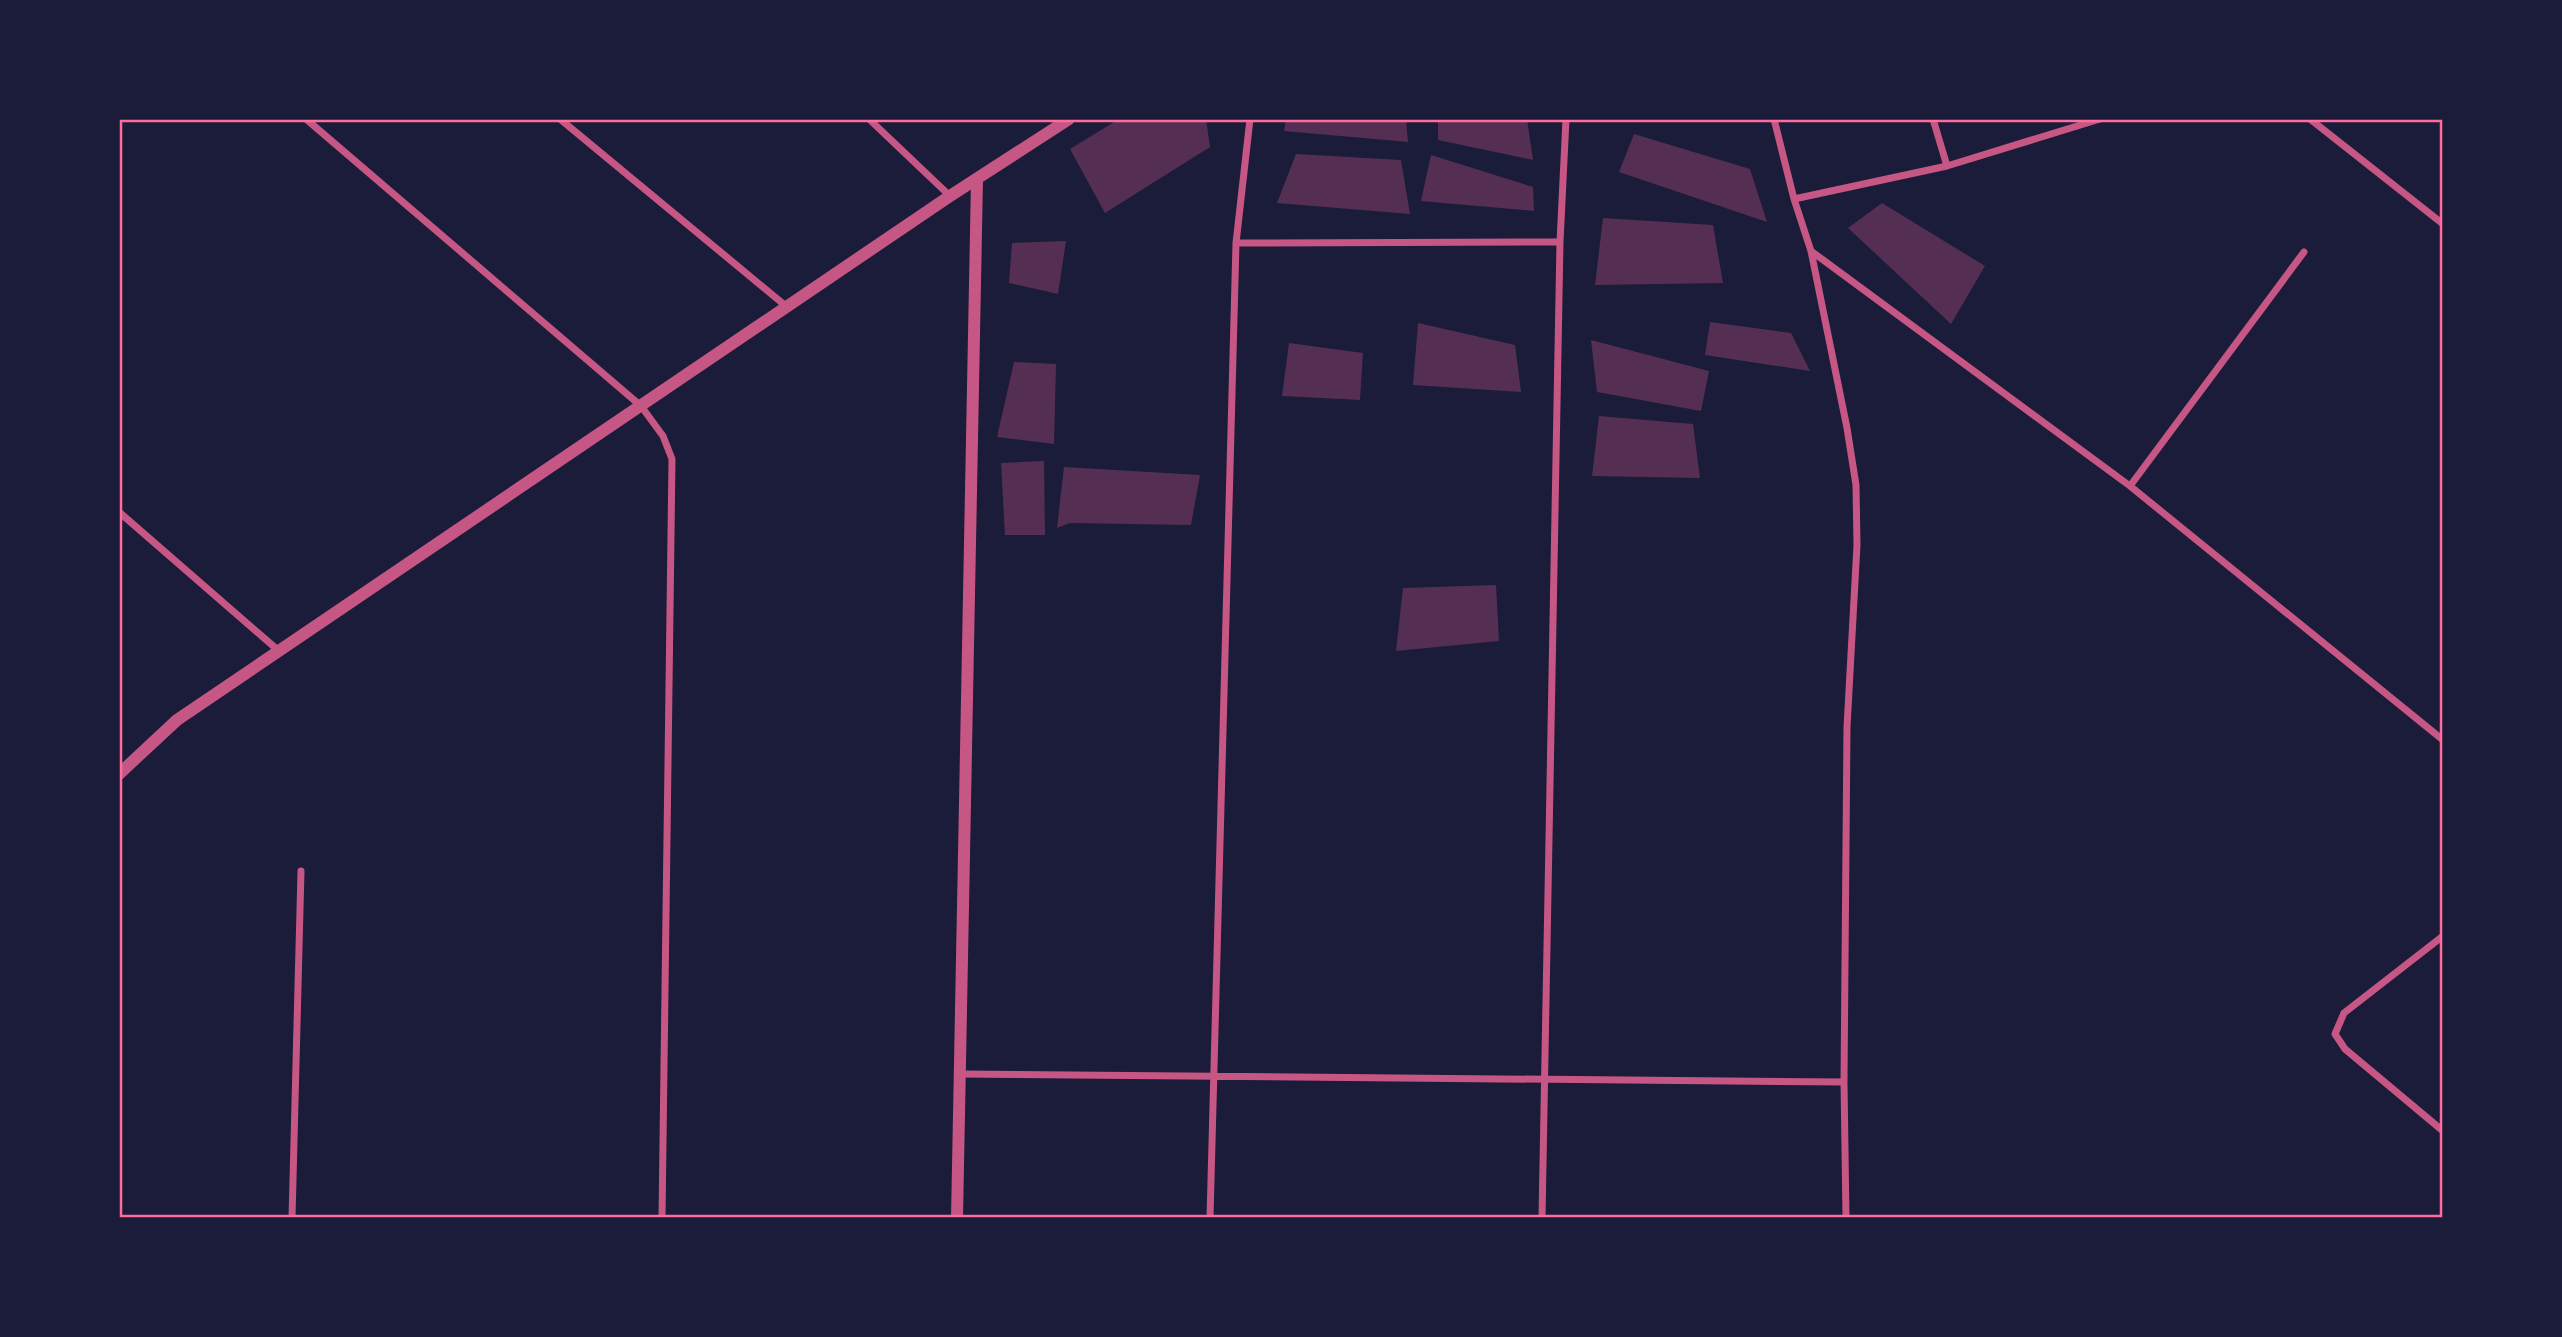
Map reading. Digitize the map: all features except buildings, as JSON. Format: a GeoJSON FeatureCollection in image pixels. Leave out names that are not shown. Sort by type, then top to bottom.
{"type":"FeatureCollection","features":[{"type":"Feature","properties":{"kind":"street"},"geometry":{"type":"LineString","coordinates":[[306,119],[641,406],[663,436],[672,459],[662,1218]]}},
{"type":"Feature","properties":{"kind":"street"},"geometry":{"type":"LineString","coordinates":[[559,119],[787,307]]}},
{"type":"Feature","properties":{"kind":"street"},"geometry":{"type":"LineString","coordinates":[[869,119],[950,196]]}},
{"type":"Feature","properties":{"kind":"street"},"geometry":{"type":"LineString","coordinates":[[119,774],[177,720],[950,196],[1069,119]]}},
{"type":"Feature","properties":{"kind":"street"},"geometry":{"type":"LineString","coordinates":[[1210,1218],[1236,243],[1250,119]]}},
{"type":"Feature","properties":{"kind":"street"},"geometry":{"type":"LineString","coordinates":[[1542,1218],[1560,242],[1566,119]]}},
{"type":"Feature","properties":{"kind":"street"},"geometry":{"type":"LineString","coordinates":[[1774,119],[1794,199],[1811,251],[1856,485],[1857,545],[1847,727],[1844,1082],[1846,1218]]}},
{"type":"Feature","properties":{"kind":"street"},"geometry":{"type":"LineString","coordinates":[[1933,119],[1947,166]]}},
{"type":"Feature","properties":{"kind":"street"},"geometry":{"type":"LineString","coordinates":[[1794,199],[1947,166],[2100,119]]}},
{"type":"Feature","properties":{"kind":"street"},"geometry":{"type":"LineString","coordinates":[[2310,119],[2443,224]]}},
{"type":"Feature","properties":{"kind":"street"},"geometry":{"type":"LineString","coordinates":[[957,1218],[977,178]]}},
{"type":"Feature","properties":{"kind":"street"},"geometry":{"type":"LineString","coordinates":[[1236,243],[1560,242]]}},
{"type":"Feature","properties":{"kind":"street"},"geometry":{"type":"LineString","coordinates":[[1811,251],[2130,486],[2443,740]]}},
{"type":"Feature","properties":{"kind":"street"},"geometry":{"type":"LineString","coordinates":[[2130,486],[2304,252]]}},
{"type":"Feature","properties":{"kind":"street"},"geometry":{"type":"LineString","coordinates":[[119,512],[279,651]]}},
{"type":"Feature","properties":{"kind":"street"},"geometry":{"type":"LineString","coordinates":[[292,1218],[301,871]]}},
{"type":"Feature","properties":{"kind":"street"},"geometry":{"type":"LineString","coordinates":[[2443,936],[2344,1013],[2335,1034],[2345,1049],[2443,1130]]}},
{"type":"Feature","properties":{"kind":"street"},"geometry":{"type":"LineString","coordinates":[[959,1074],[1212,1074],[1844,1082]]}}]}
